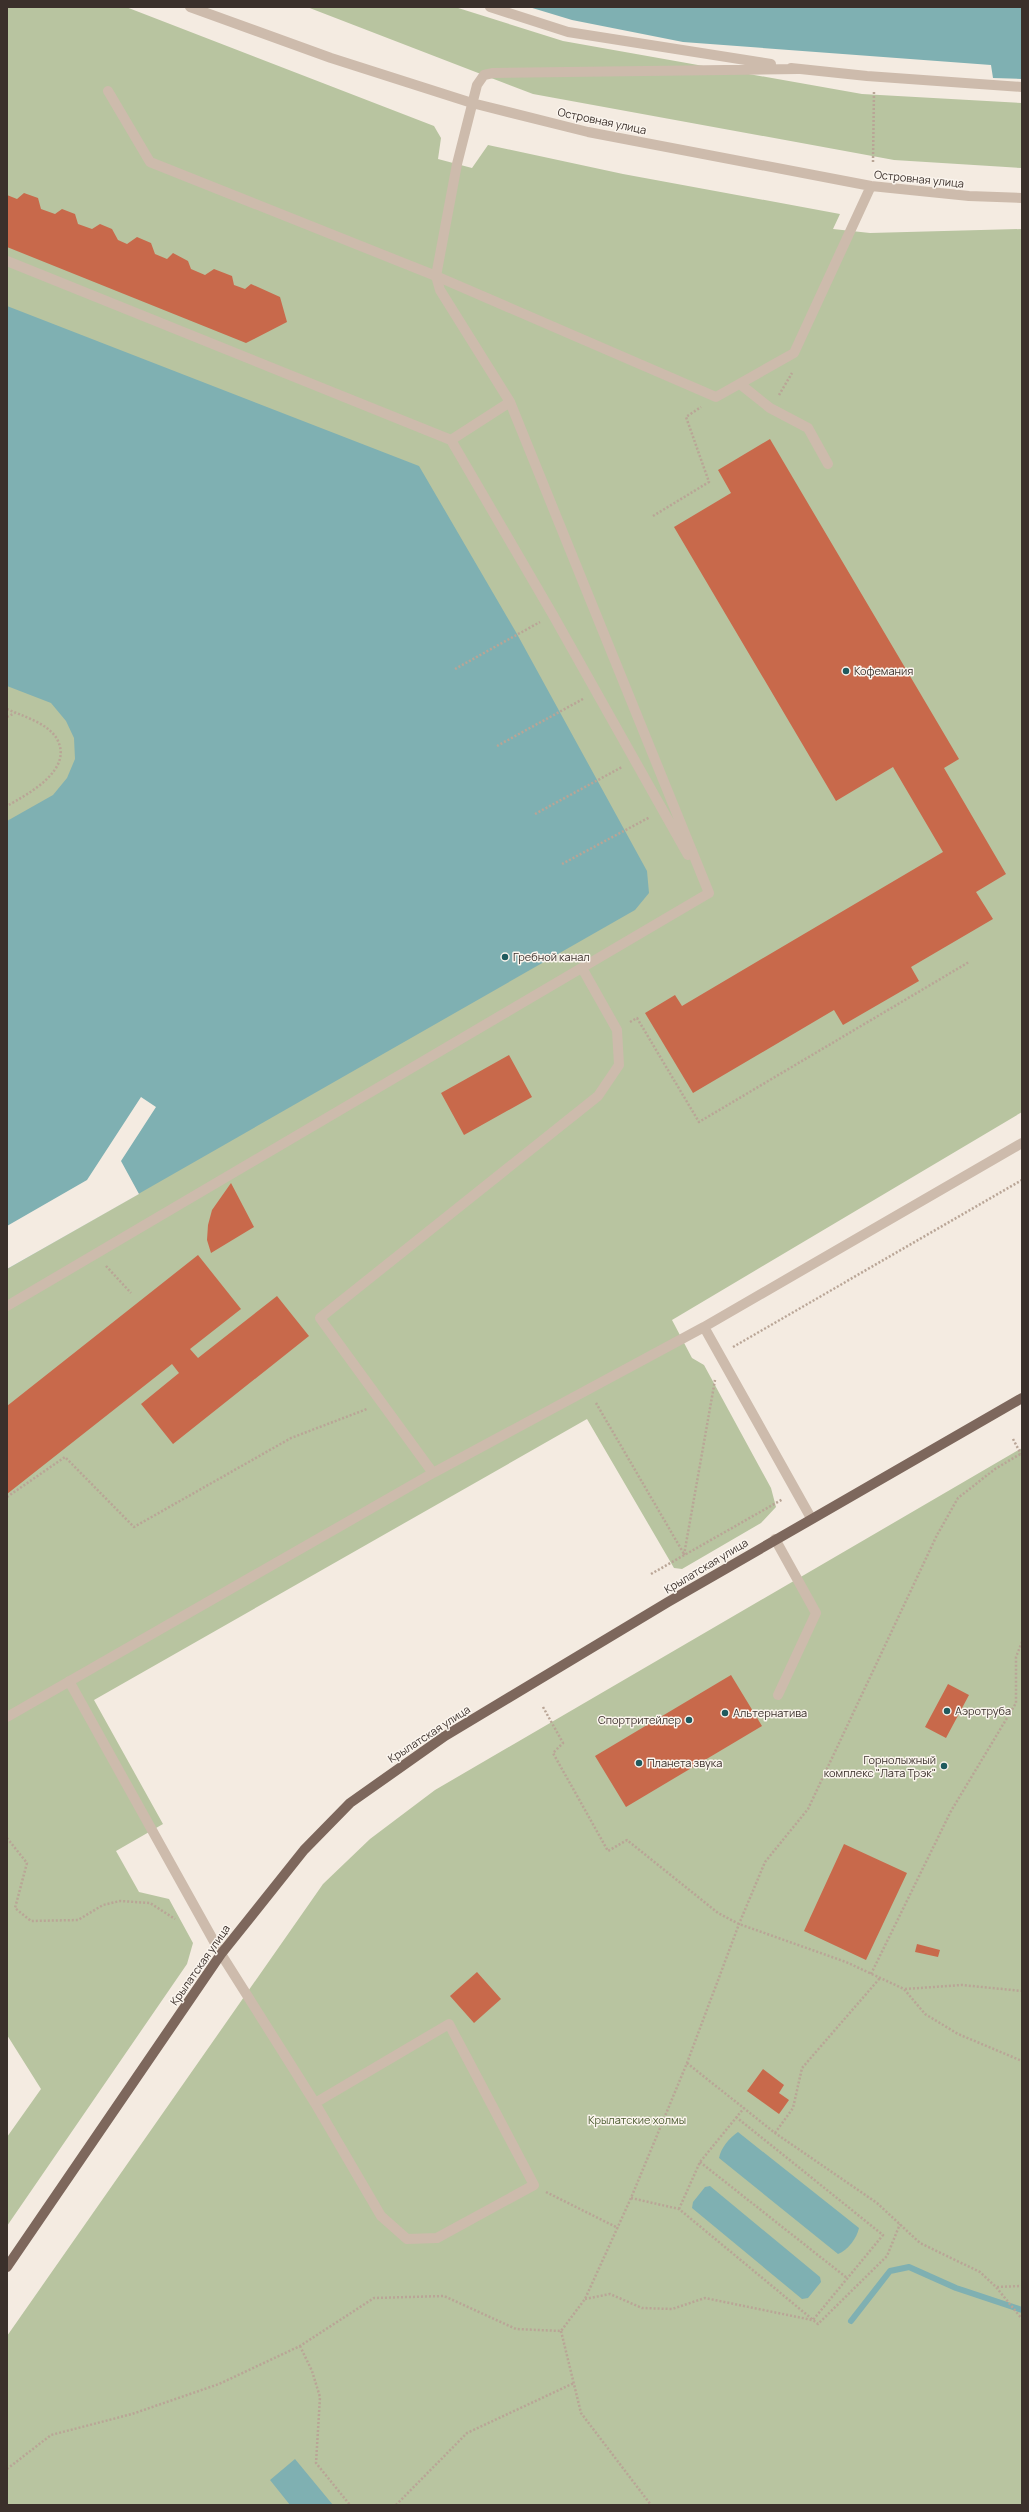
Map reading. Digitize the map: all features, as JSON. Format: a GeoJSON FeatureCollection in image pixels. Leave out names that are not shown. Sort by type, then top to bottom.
{"type":"FeatureCollection","features":[{"type":"Feature","properties":{"kind":"main road","name":"Крылатская улица"},"geometry":{"type":"LineString","coordinates":[[7,2267],[221,1954],[304,1850],[350,1803],[445,1736],[775,1539],[1022,1398]]}},
{"type":"Feature","properties":{"kind":"street","name":"Островная улица"},"geometry":{"type":"LineString","coordinates":[[190,7],[330,58],[472,103],[588,132],[871,186],[969,196],[1022,198]]}},
{"type":"Feature","properties":{"kind":"street"},"geometry":{"type":"LineString","coordinates":[[490,7],[568,32],[798,69],[1022,87]]}},
{"type":"Feature","properties":{"kind":"street"},"geometry":{"type":"LineString","coordinates":[[709,894],[510,402],[440,290],[436,276],[457,164],[472,103],[480,79],[484,75],[493,73],[798,69]]}},
{"type":"Feature","properties":{"kind":"street"},"geometry":{"type":"LineString","coordinates":[[108,91],[150,162],[436,276],[716,397],[794,353],[871,186]]}},
{"type":"Feature","properties":{"kind":"street"},"geometry":{"type":"LineString","coordinates":[[7,261],[451,440],[553,614],[709,894]]}},
{"type":"Feature","properties":{"kind":"street"},"geometry":{"type":"LineString","coordinates":[[740,384],[770,408],[808,428],[828,464]]}},
{"type":"Feature","properties":{"kind":"street"},"geometry":{"type":"LineString","coordinates":[[451,440],[510,402]]}},
{"type":"Feature","properties":{"kind":"street"},"geometry":{"type":"LineString","coordinates":[[7,1306],[709,894]]}},
{"type":"Feature","properties":{"kind":"street"},"geometry":{"type":"LineString","coordinates":[[433,1473],[320,1318],[598,1096],[619,1065],[617,1030],[582,968]]}},
{"type":"Feature","properties":{"kind":"street"},"geometry":{"type":"LineString","coordinates":[[7,1717],[433,1473],[704,1327],[1022,1143]]}},
{"type":"Feature","properties":{"kind":"street"},"geometry":{"type":"LineString","coordinates":[[704,1327],[811,1518]]}},
{"type":"Feature","properties":{"kind":"street"},"geometry":{"type":"LineString","coordinates":[[775,1539],[816,1612],[778,1695]]}},
{"type":"Feature","properties":{"kind":"street"},"geometry":{"type":"LineString","coordinates":[[69,1681],[221,1954],[315,2103],[381,2216],[407,2240],[437,2238],[534,2185],[449,2024],[315,2103]]}},
{"type":"Feature","properties":{"kind":"path"},"geometry":{"type":"LineString","coordinates":[[874,162],[875,76]]}},
{"type":"Feature","properties":{"kind":"path"},"geometry":{"type":"LineString","coordinates":[[653,516],[709,482],[686,417],[716,397]]}},
{"type":"Feature","properties":{"kind":"path"},"geometry":{"type":"LineString","coordinates":[[455,669],[553,614]]}},
{"type":"Feature","properties":{"kind":"path"},"geometry":{"type":"LineString","coordinates":[[497,746],[596,692]]}},
{"type":"Feature","properties":{"kind":"path"},"geometry":{"type":"LineString","coordinates":[[7,709],[40,724],[57,739],[60,752],[58,766],[47,779],[30,793],[7,806]]}},
{"type":"Feature","properties":{"kind":"path"},"geometry":{"type":"LineString","coordinates":[[7,717],[15,713]]}},
{"type":"Feature","properties":{"kind":"path"},"geometry":{"type":"LineString","coordinates":[[535,814],[634,760]]}},
{"type":"Feature","properties":{"kind":"path"},"geometry":{"type":"LineString","coordinates":[[562,864],[662,810]]}},
{"type":"Feature","properties":{"kind":"path"},"geometry":{"type":"LineString","coordinates":[[637,1018],[699,1122],[969,962]]}},
{"type":"Feature","properties":{"kind":"path"},"geometry":{"type":"LineString","coordinates":[[684,1555],[720,1355],[1022,1180]]}},
{"type":"Feature","properties":{"kind":"path"},"geometry":{"type":"LineString","coordinates":[[95,1253],[131,1293]]}},
{"type":"Feature","properties":{"kind":"path"},"geometry":{"type":"LineString","coordinates":[[589,1390],[684,1555]]}},
{"type":"Feature","properties":{"kind":"path"},"geometry":{"type":"LineString","coordinates":[[7,1497],[65,1457],[134,1527],[291,1438],[382,1403]]}},
{"type":"Feature","properties":{"kind":"path"},"geometry":{"type":"LineString","coordinates":[[561,2331],[585,2299],[618,2228],[686,2063],[739,1924],[765,1862],[808,1809],[937,1535],[958,1498],[995,1469],[1022,1454],[1013,1439]]}},
{"type":"Feature","properties":{"kind":"path"},"geometry":{"type":"LineString","coordinates":[[651,1574],[797,1491]]}},
{"type":"Feature","properties":{"kind":"path"},"geometry":{"type":"LineString","coordinates":[[871,1974],[951,1811],[1016,1703],[1016,1657],[1022,1642]]}},
{"type":"Feature","properties":{"kind":"path"},"geometry":{"type":"LineString","coordinates":[[543,1707],[563,1743],[554,1753],[608,1851],[627,1840],[718,1913],[739,1924],[846,1962],[904,1989],[925,2014],[958,2034],[1022,2061]]}},
{"type":"Feature","properties":{"kind":"path"},"geometry":{"type":"LineString","coordinates":[[7,1838],[27,1863],[15,1908],[30,1921],[78,1920],[104,1906],[120,1901],[150,1903],[175,1920]]}},
{"type":"Feature","properties":{"kind":"path"},"geometry":{"type":"LineString","coordinates":[[774,2133],[793,2108],[802,2068],[880,1978]]}},
{"type":"Feature","properties":{"kind":"path"},"geometry":{"type":"LineString","coordinates":[[904,1989],[962,1985],[1022,1991]]}},
{"type":"Feature","properties":{"kind":"path"},"geometry":{"type":"LineString","coordinates":[[686,2063],[774,2133],[877,2203],[920,2243],[980,2272],[996,2287],[1022,2320]]}},
{"type":"Feature","properties":{"kind":"path"},"geometry":{"type":"LineString","coordinates":[[679,2209],[700,2162],[744,2108]]}},
{"type":"Feature","properties":{"kind":"path"},"geometry":{"type":"LineString","coordinates":[[736,2117],[883,2235],[813,2320]]}},
{"type":"Feature","properties":{"kind":"path"},"geometry":{"type":"LineString","coordinates":[[700,2162],[847,2278]]}},
{"type":"Feature","properties":{"kind":"path"},"geometry":{"type":"LineString","coordinates":[[534,2185],[618,2228]]}},
{"type":"Feature","properties":{"kind":"path"},"geometry":{"type":"LineString","coordinates":[[631,2198],[679,2209],[818,2324],[887,2256],[900,2224]]}},
{"type":"Feature","properties":{"kind":"path"},"geometry":{"type":"LineString","coordinates":[[996,2287],[1022,2286]]}},
{"type":"Feature","properties":{"kind":"path"},"geometry":{"type":"LineString","coordinates":[[585,2299],[610,2294],[642,2308],[672,2309],[704,2298],[813,2320]]}},
{"type":"Feature","properties":{"kind":"path"},"geometry":{"type":"LineString","coordinates":[[7,2469],[51,2435],[132,2414],[219,2384],[300,2346],[374,2298],[444,2296],[516,2329],[561,2331]]}},
{"type":"Feature","properties":{"kind":"path"},"geometry":{"type":"LineString","coordinates":[[561,2331],[581,2413],[651,2505]]}},
{"type":"Feature","properties":{"kind":"path"},"geometry":{"type":"LineString","coordinates":[[300,2346],[312,2371],[320,2397],[316,2463],[350,2505]]}},
{"type":"Feature","properties":{"kind":"path"},"geometry":{"type":"LineString","coordinates":[[396,2505],[467,2433],[574,2383]]}},
{"type":"Feature","properties":{"kind":"green space","name":"Гребной канал"},"geometry":{"type":"Polygon","coordinates":[[[7,7],[126,7],[434,126],[441,138],[438,159],[472,168],[488,145],[623,174],[840,214],[833,229],[870,233],[1022,229],[1022,1112],[672,1320],[692,1358],[704,1365],[771,1488],[776,1507],[761,1523],[682,1569],[674,1568],[587,1419],[94,1700],[163,1824],[116,1851],[139,1892],[169,1899],[193,1943],[187,1964],[7,2226],[7,2137],[41,2089],[7,2035],[7,7]]]}},
{"type":"Feature","properties":{"kind":"green space"},"geometry":{"type":"Polygon","coordinates":[[[307,7],[455,7],[563,41],[862,94],[1022,103],[1022,168],[894,160],[533,94],[307,7]]]}},
{"type":"Feature","properties":{"kind":"green space","name":"Крылатские холмы"},"geometry":{"type":"Polygon","coordinates":[[[1022,1448],[1022,2505],[7,2505],[7,2336],[323,1884],[370,1839],[435,1790],[1022,1448]]]}},
{"type":"Feature","properties":{"kind":"water"},"geometry":{"type":"Polygon","coordinates":[[[529,7],[1022,7],[1022,79],[993,78],[991,65],[683,42],[572,20],[529,7]]]}},
{"type":"Feature","properties":{"kind":"water","name":"Гребной канал"},"geometry":{"type":"Polygon","coordinates":[[[7,306],[419,466],[517,634],[647,871],[649,893],[635,910],[7,1269],[7,821],[53,795],[67,778],[75,759],[74,738],[66,721],[51,703],[7,686],[7,306]]]}},
{"type":"Feature","properties":{"kind":"water"},"geometry":{"type":"Polygon","coordinates":[[[738,2132],[859,2228],[849,2247],[838,2254],[719,2158],[726,2144],[738,2132]]]}},
{"type":"Feature","properties":{"kind":"water"},"geometry":{"type":"Polygon","coordinates":[[[710,2186],[820,2277],[821,2282],[808,2298],[802,2299],[692,2208],[693,2202],[705,2187],[710,2186]]]}},
{"type":"Feature","properties":{"kind":"water"},"geometry":{"type":"Polygon","coordinates":[[[295,2459],[333,2505],[290,2505],[270,2480],[295,2459]]]}},
{"type":"Feature","properties":{"kind":"pier"},"geometry":{"type":"Polygon","coordinates":[[[141,1097],[156,1107],[121,1161],[139,1194],[7,1269],[7,1226],[87,1180],[141,1097]]]}},
{"type":"Feature","properties":{"kind":"building"},"geometry":{"type":"Polygon","coordinates":[[[24,193],[38,198],[41,209],[55,214],[62,209],[75,214],[78,224],[92,229],[100,224],[112,229],[118,240],[127,244],[137,237],[151,243],[155,254],[167,259],[173,253],[188,261],[191,269],[205,275],[214,269],[232,276],[234,285],[245,289],[251,284],[280,297],[287,322],[246,343],[7,247],[7,195],[17,199],[24,193]]]}},
{"type":"Feature","properties":{"kind":"building"},"geometry":{"type":"Polygon","coordinates":[[[770,439],[959,759],[944,768],[1006,874],[976,892],[993,919],[911,967],[919,981],[843,1025],[834,1010],[693,1093],[645,1013],[675,995],[682,1006],[943,852],[893,767],[836,801],[674,527],[731,493],[718,470],[770,439]]]}},
{"type":"Feature","properties":{"kind":"building"},"geometry":{"type":"Polygon","coordinates":[[[509,1055],[532,1097],[464,1135],[441,1093],[509,1055]]]}},
{"type":"Feature","properties":{"kind":"building"},"geometry":{"type":"Polygon","coordinates":[[[231,1183],[254,1227],[211,1253],[207,1240],[208,1225],[212,1210],[231,1183]]]}},
{"type":"Feature","properties":{"kind":"building"},"geometry":{"type":"Polygon","coordinates":[[[198,1255],[241,1309],[190,1349],[198,1358],[277,1296],[309,1336],[173,1444],[141,1404],[179,1373],[172,1364],[7,1494],[7,1406],[198,1255]]]}},
{"type":"Feature","properties":{"kind":"building"},"geometry":{"type":"Polygon","coordinates":[[[731,1675],[762,1726],[626,1807],[595,1756],[731,1675]]]}},
{"type":"Feature","properties":{"kind":"building","name":"Аэротруба"},"geometry":{"type":"Polygon","coordinates":[[[948,1684],[969,1695],[946,1738],[925,1727],[948,1684]]]}},
{"type":"Feature","properties":{"kind":"building"},"geometry":{"type":"Polygon","coordinates":[[[844,1844],[907,1873],[866,1960],[804,1931],[844,1844]]]}},
{"type":"Feature","properties":{"kind":"building"},"geometry":{"type":"Polygon","coordinates":[[[917,1944],[940,1950],[938,1957],[915,1952],[917,1944]]]}},
{"type":"Feature","properties":{"kind":"building"},"geometry":{"type":"Polygon","coordinates":[[[477,1972],[501,1999],[474,2023],[450,1996],[477,1972]]]}},
{"type":"Feature","properties":{"kind":"building"},"geometry":{"type":"Polygon","coordinates":[[[763,2069],[784,2085],[779,2093],[789,2100],[779,2114],[747,2091],[763,2069]]]}},
{"type":"Feature","properties":{"kind":"waterway"},"geometry":{"type":"LineString","coordinates":[[851,2321],[890,2271],[909,2267],[956,2288],[1022,2310]]}},
{"type":"Feature","properties":{"kind":"place","name":"Кофемания"},"geometry":{"type":"Point","coordinates":[846,671]}},
{"type":"Feature","properties":{"kind":"place","name":"Гребной канал"},"geometry":{"type":"Point","coordinates":[505,957]}},
{"type":"Feature","properties":{"kind":"place","name":"Аэротруба"},"geometry":{"type":"Point","coordinates":[947,1711]}},
{"type":"Feature","properties":{"kind":"place","name":"Альтернатива"},"geometry":{"type":"Point","coordinates":[725,1713]}},
{"type":"Feature","properties":{"kind":"place","name":"Спортритейлер"},"geometry":{"type":"Point","coordinates":[689,1720]}},
{"type":"Feature","properties":{"kind":"place","name":"Планета звука"},"geometry":{"type":"Point","coordinates":[639,1763]}},
{"type":"Feature","properties":{"kind":"place","name":"Горнолыжный комплекс \"Лата Трэк\""},"geometry":{"type":"Point","coordinates":[944,1766]}}]}
